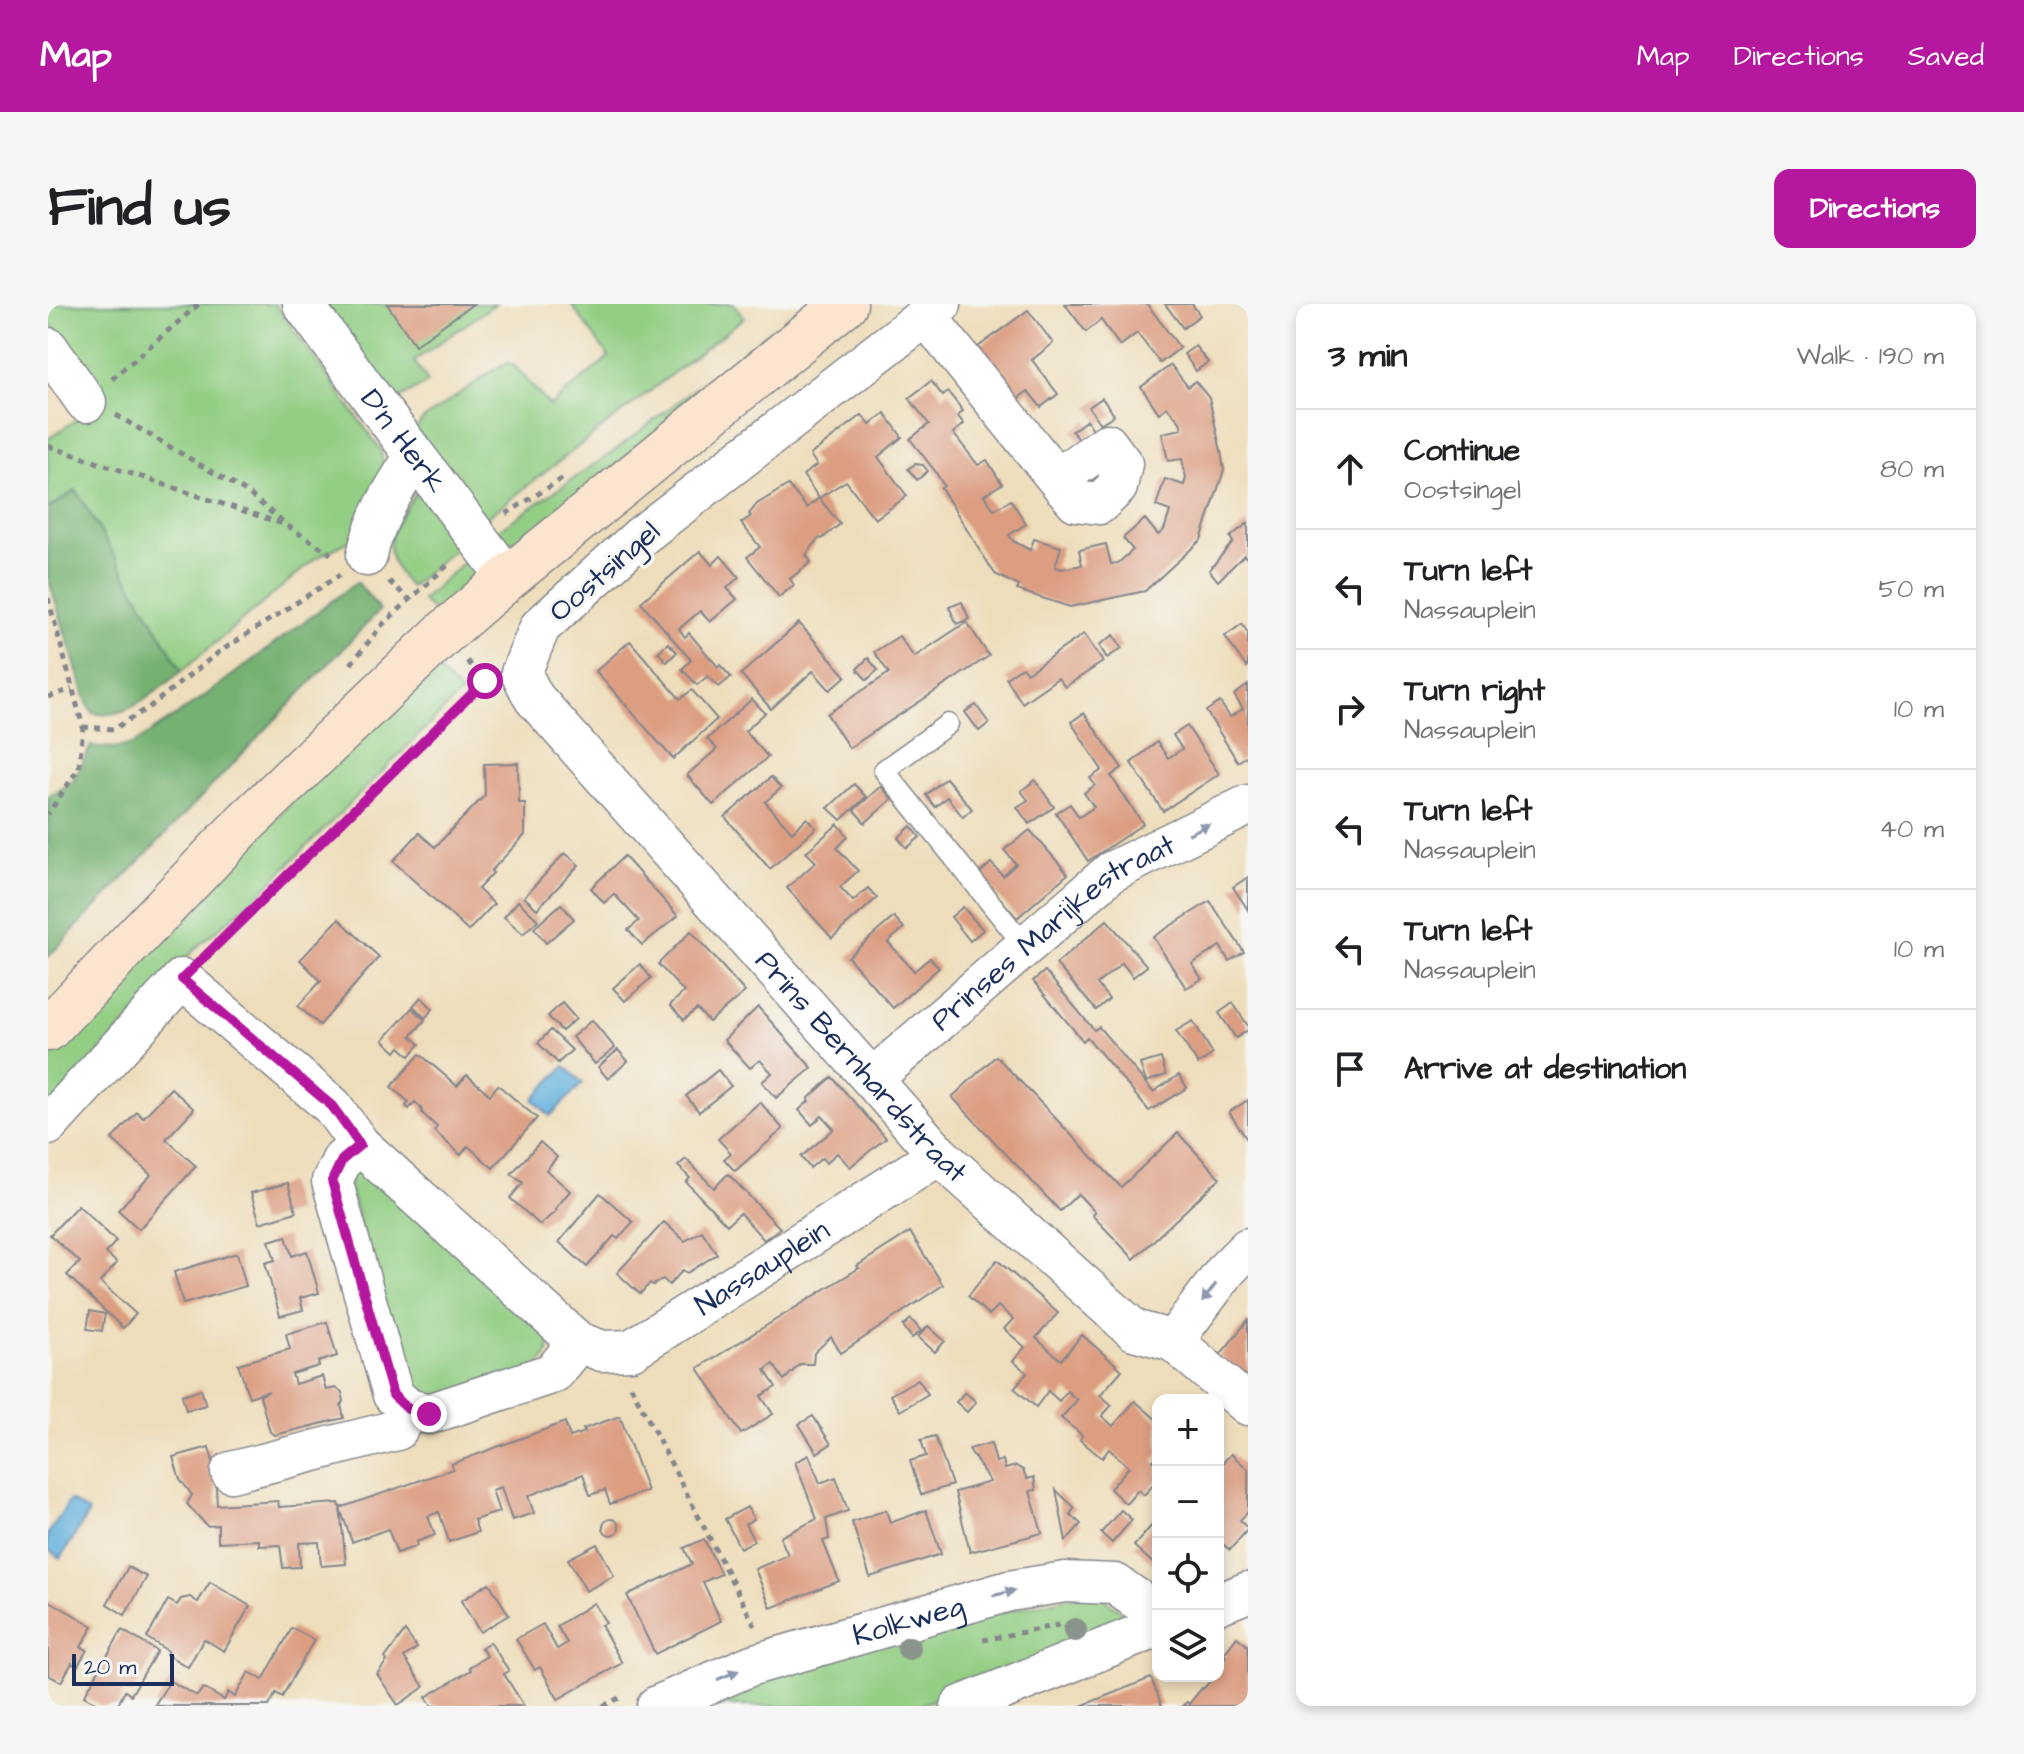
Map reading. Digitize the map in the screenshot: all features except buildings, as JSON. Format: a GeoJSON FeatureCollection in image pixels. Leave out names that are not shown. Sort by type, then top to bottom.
{"type":"FeatureCollection","features":[{"type":"Feature","properties":{"kind":"main road","name":"Oostsingel"},"geometry":{"type":"LineString","coordinates":[[48,1029],[246,822],[443,634],[845,304]]}},
{"type":"Feature","properties":{"kind":"street","name":"D'n Herk"},"geometry":{"type":"LineString","coordinates":[[303,304],[508,578]]}},
{"type":"Feature","properties":{"kind":"street","name":"Oostsingel"},"geometry":{"type":"LineString","coordinates":[[521,673],[540,627],[641,536],[933,310],[1057,479]]}},
{"type":"Feature","properties":{"kind":"street"},"geometry":{"type":"LineString","coordinates":[[48,348],[86,402]]}},
{"type":"Feature","properties":{"kind":"street"},"geometry":{"type":"LineString","coordinates":[[360,562],[394,490],[415,456]]}},
{"type":"Feature","properties":{"kind":"street","name":"Prins Bernhardstraat"},"geometry":{"type":"LineString","coordinates":[[521,673],[534,698],[939,1155],[1134,1330],[1248,1405]]}},
{"type":"Feature","properties":{"kind":"street","name":"Prinses Marijkestraat"},"geometry":{"type":"LineString","coordinates":[[872,1079],[1111,872],[1248,805]]}},
{"type":"Feature","properties":{"kind":"street"},"geometry":{"type":"LineString","coordinates":[[48,1125],[182,979],[332,1106],[360,1145],[596,1347]]}},
{"type":"Feature","properties":{"kind":"street"},"geometry":{"type":"LineString","coordinates":[[231,1472],[397,1430],[408,1409],[393,1395],[332,1181],[342,1160],[360,1145]]}},
{"type":"Feature","properties":{"kind":"street","name":"Nassauplein"},"geometry":{"type":"LineString","coordinates":[[408,1409],[429,1414],[553,1373],[596,1347],[631,1350],[939,1155]]}},
{"type":"Feature","properties":{"kind":"street"},"geometry":{"type":"LineString","coordinates":[[1165,1350],[1227,1269],[1248,1248]]}},
{"type":"Feature","properties":{"kind":"street","name":"Kolkweg"},"geometry":{"type":"LineString","coordinates":[[657,1706],[752,1665],[1009,1591],[1065,1582],[1115,1584],[1152,1610]]}},
{"type":"Feature","properties":{"kind":"street"},"geometry":{"type":"LineString","coordinates":[[961,1706],[1152,1629]]}},
{"type":"Feature","properties":{"kind":"lane"},"geometry":{"type":"LineString","coordinates":[[948,724],[884,770],[1024,945]]}},
{"type":"Feature","properties":{"kind":"path"},"geometry":{"type":"LineString","coordinates":[[86,402],[199,304]]}},
{"type":"Feature","properties":{"kind":"path"},"geometry":{"type":"LineString","coordinates":[[86,402],[107,409],[248,493],[286,525]]}},
{"type":"Feature","properties":{"kind":"path"},"geometry":{"type":"LineString","coordinates":[[48,446],[286,525],[360,562]]}},
{"type":"Feature","properties":{"kind":"path"},"geometry":{"type":"LineString","coordinates":[[410,600],[477,537]]}},
{"type":"Feature","properties":{"kind":"path"},"geometry":{"type":"LineString","coordinates":[[83,727],[114,729],[148,708],[219,652],[360,562]]}},
{"type":"Feature","properties":{"kind":"path"},"geometry":{"type":"LineString","coordinates":[[48,598],[83,727],[79,768],[48,814]]}},
{"type":"Feature","properties":{"kind":"path"},"geometry":{"type":"LineString","coordinates":[[182,979],[485,681],[521,673]]}},
{"type":"Feature","properties":{"kind":"path"},"geometry":{"type":"LineString","coordinates":[[48,697],[72,689]]}},
{"type":"Feature","properties":{"kind":"path"},"geometry":{"type":"LineString","coordinates":[[596,1347],[772,1659]]}},
{"type":"Feature","properties":{"kind":"green space"},"geometry":{"type":"Polygon","coordinates":[[[48,304],[275,304],[381,450],[385,478],[372,529],[316,558],[182,671],[76,490],[48,509],[48,439],[106,399],[48,321],[48,304]]]}},
{"type":"Feature","properties":{"kind":"green space"},"geometry":{"type":"Polygon","coordinates":[[[316,304],[495,304],[414,361],[428,382],[397,400],[316,304]]]}},
{"type":"Feature","properties":{"kind":"green space"},"geometry":{"type":"Polygon","coordinates":[[[571,304],[734,304],[744,318],[482,521],[416,429],[422,420],[501,365],[509,363],[550,406],[609,357],[571,304]]]}},
{"type":"Feature","properties":{"kind":"green space"},"geometry":{"type":"Polygon","coordinates":[[[805,304],[821,304],[521,541],[508,542],[497,534],[497,531],[614,451],[805,304]]]}},
{"type":"Feature","properties":{"kind":"green space"},"geometry":{"type":"Polygon","coordinates":[[[76,490],[182,671],[141,702],[106,714],[93,713],[88,706],[48,577],[48,509],[76,490]]]}},
{"type":"Feature","properties":{"kind":"green space"},"geometry":{"type":"Polygon","coordinates":[[[416,492],[462,543],[410,587],[392,560],[390,539],[416,492]]]}},
{"type":"Feature","properties":{"kind":"green space"},"geometry":{"type":"Polygon","coordinates":[[[472,555],[475,567],[473,584],[439,617],[422,600],[472,555]]]}},
{"type":"Feature","properties":{"kind":"green space"},"geometry":{"type":"Polygon","coordinates":[[[357,582],[380,610],[48,957],[48,796],[73,781],[91,746],[112,748],[132,745],[202,698],[357,582]]]}},
{"type":"Feature","properties":{"kind":"green space"},"geometry":{"type":"Polygon","coordinates":[[[432,664],[461,693],[256,897],[198,946],[48,1108],[48,1058],[194,900],[432,664]]]}},
{"type":"Feature","properties":{"kind":"green space"},"geometry":{"type":"Polygon","coordinates":[[[367,1168],[549,1339],[548,1353],[537,1369],[421,1401],[410,1396],[347,1179],[356,1170],[367,1168]]]}},
{"type":"Feature","properties":{"kind":"green space"},"geometry":{"type":"Polygon","coordinates":[[[1094,1592],[1133,1619],[918,1706],[686,1706],[867,1642],[1094,1592]]]}},
{"type":"Feature","properties":{"kind":"water"},"geometry":{"type":"Polygon","coordinates":[[[565,1066],[583,1083],[550,1116],[533,1099],[565,1066]]]}},
{"type":"Feature","properties":{"kind":"water"},"geometry":{"type":"Polygon","coordinates":[[[70,1500],[89,1512],[61,1558],[48,1550],[48,1534],[70,1500]]]}},
{"type":"Feature","properties":{"kind":"route"},"geometry":{"type":"LineString","coordinates":[[429,1414],[408,1409],[393,1395],[332,1181],[342,1160],[360,1145],[332,1106],[182,979],[485,681]]}}]}
